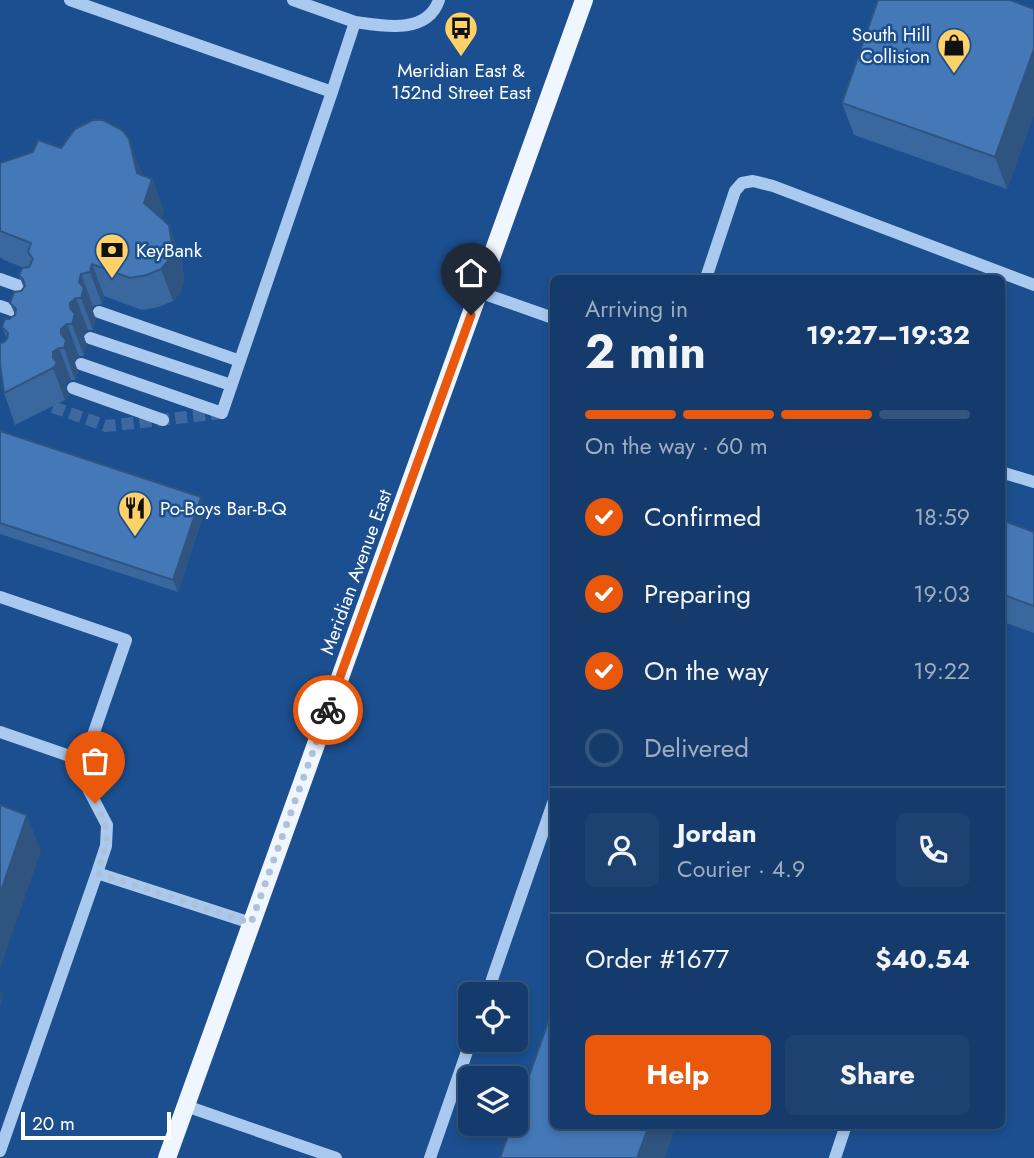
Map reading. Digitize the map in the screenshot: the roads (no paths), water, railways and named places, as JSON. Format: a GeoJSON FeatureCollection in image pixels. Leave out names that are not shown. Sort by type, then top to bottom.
{"type":"FeatureCollection","features":[{"type":"Feature","properties":{"kind":"main road","name":"Meridian Avenue East"},"geometry":{"type":"LineString","coordinates":[[167,1158],[584,0]]}},
{"type":"Feature","properties":{"kind":"lane"},"geometry":{"type":"LineString","coordinates":[[69,0],[332,92]]}},
{"type":"Feature","properties":{"kind":"lane"},"geometry":{"type":"LineString","coordinates":[[293,0],[355,22],[390,27],[419,22],[428,16],[439,0]]}},
{"type":"Feature","properties":{"kind":"lane"},"geometry":{"type":"LineString","coordinates":[[81,364],[222,413],[355,22]]}},
{"type":"Feature","properties":{"kind":"lane"},"geometry":{"type":"LineString","coordinates":[[707,275],[735,191],[742,183],[753,181],[1034,285]]}},
{"type":"Feature","properties":{"kind":"lane"},"geometry":{"type":"LineString","coordinates":[[0,279],[36,292]]}},
{"type":"Feature","properties":{"kind":"lane"},"geometry":{"type":"LineString","coordinates":[[479,292],[550,317]]}},
{"type":"Feature","properties":{"kind":"lane"},"geometry":{"type":"LineString","coordinates":[[0,306],[28,316]]}},
{"type":"Feature","properties":{"kind":"lane"},"geometry":{"type":"LineString","coordinates":[[99,312],[240,361]]}},
{"type":"Feature","properties":{"kind":"lane"},"geometry":{"type":"LineString","coordinates":[[90,338],[232,385]]}},
{"type":"Feature","properties":{"kind":"lane"},"geometry":{"type":"LineString","coordinates":[[73,388],[163,420]]}},
{"type":"Feature","properties":{"kind":"lane"},"geometry":{"type":"LineString","coordinates":[[1005,473],[1034,482]]}},
{"type":"Feature","properties":{"kind":"lane"},"geometry":{"type":"LineString","coordinates":[[0,597],[126,640],[84,761],[84,781],[107,825],[106,846],[0,1150]]}},
{"type":"Feature","properties":{"kind":"lane"},"geometry":{"type":"LineString","coordinates":[[0,732],[84,761]]}},
{"type":"Feature","properties":{"kind":"lane"},"geometry":{"type":"LineString","coordinates":[[491,982],[550,812]]}},
{"type":"Feature","properties":{"kind":"lane"},"geometry":{"type":"LineString","coordinates":[[97,873],[251,923]]}},
{"type":"Feature","properties":{"kind":"lane"},"geometry":{"type":"LineString","coordinates":[[430,1158],[467,1052]]}},
{"type":"Feature","properties":{"kind":"lane"},"geometry":{"type":"LineString","coordinates":[[186,1106],[336,1158]]}},
{"type":"Feature","properties":{"kind":"lane"},"geometry":{"type":"LineString","coordinates":[[835,1158],[845,1129]]}},
{"type":"Feature","properties":{"kind":"tunnel"},"geometry":{"type":"LineString","coordinates":[[36,401],[106,426],[222,413]]}},
{"type":"Feature","properties":{"kind":"place","name":"Meridian East & 152nd Street East"},"geometry":{"type":"Point","coordinates":[461,58]}},
{"type":"Feature","properties":{"kind":"place","name":"South Hill Collision"},"geometry":{"type":"Point","coordinates":[954,75]}},
{"type":"Feature","properties":{"kind":"place","name":"KeyBank"},"geometry":{"type":"Point","coordinates":[112,280]}},
{"type":"Feature","properties":{"kind":"place","name":"Po-Boys Bar-B-Q"},"geometry":{"type":"Point","coordinates":[135,538]}}]}
